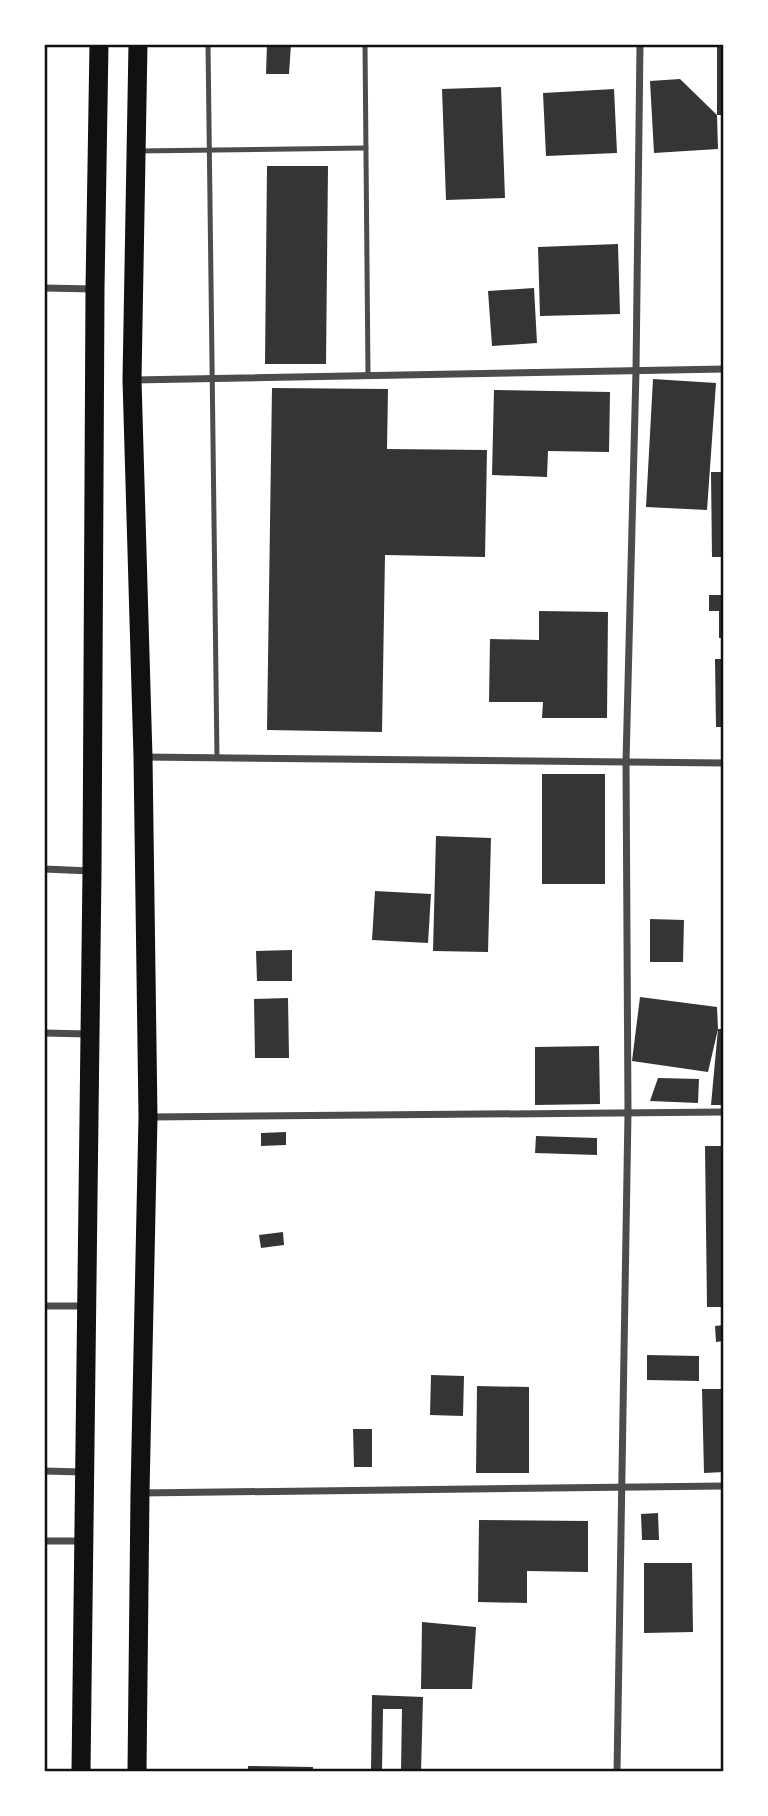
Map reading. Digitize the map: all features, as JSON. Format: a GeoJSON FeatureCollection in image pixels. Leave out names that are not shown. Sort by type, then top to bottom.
{"type":"FeatureCollection","features":[{"type":"Feature","properties":{"kind":"highway"},"geometry":{"type":"LineString","coordinates":[[81,1772],[99,44]]}},
{"type":"Feature","properties":{"kind":"highway"},"geometry":{"type":"LineString","coordinates":[[137,1772],[148,1117],[143,757],[132,380],[138,44]]}},
{"type":"Feature","properties":{"kind":"street"},"geometry":{"type":"LineString","coordinates":[[617,1772],[628,1112],[626,762],[636,371],[640,44]]}},
{"type":"Feature","properties":{"kind":"street"},"geometry":{"type":"LineString","coordinates":[[44,288],[95,289]]}},
{"type":"Feature","properties":{"kind":"street"},"geometry":{"type":"LineString","coordinates":[[132,380],[724,369]]}},
{"type":"Feature","properties":{"kind":"street"},"geometry":{"type":"LineString","coordinates":[[143,757],[724,763]]}},
{"type":"Feature","properties":{"kind":"street"},"geometry":{"type":"LineString","coordinates":[[44,869],[92,871]]}},
{"type":"Feature","properties":{"kind":"street"},"geometry":{"type":"LineString","coordinates":[[44,1033],[89,1034]]}},
{"type":"Feature","properties":{"kind":"street"},"geometry":{"type":"LineString","coordinates":[[148,1117],[724,1112]]}},
{"type":"Feature","properties":{"kind":"street"},"geometry":{"type":"LineString","coordinates":[[44,1306],[87,1306]]}},
{"type":"Feature","properties":{"kind":"street"},"geometry":{"type":"LineString","coordinates":[[44,1471],[86,1472]]}},
{"type":"Feature","properties":{"kind":"street"},"geometry":{"type":"LineString","coordinates":[[140,1493],[724,1486]]}},
{"type":"Feature","properties":{"kind":"street"},"geometry":{"type":"LineString","coordinates":[[44,1541],[84,1541]]}},
{"type":"Feature","properties":{"kind":"lane"},"geometry":{"type":"LineString","coordinates":[[208,44],[217,758]]}},
{"type":"Feature","properties":{"kind":"lane"},"geometry":{"type":"LineString","coordinates":[[365,44],[368,375]]}},
{"type":"Feature","properties":{"kind":"lane"},"geometry":{"type":"LineString","coordinates":[[136,151],[366,148]]}},
{"type":"Feature","properties":{"kind":"building"},"geometry":{"type":"Polygon","coordinates":[[[267,44],[291,44],[289,74],[266,74],[267,44]]]}},
{"type":"Feature","properties":{"kind":"building"},"geometry":{"type":"Polygon","coordinates":[[[717,44],[724,44],[724,115],[717,115],[717,44]]]}},
{"type":"Feature","properties":{"kind":"building"},"geometry":{"type":"Polygon","coordinates":[[[680,79],[717,115],[718,149],[654,153],[650,81],[680,79]]]}},
{"type":"Feature","properties":{"kind":"building"},"geometry":{"type":"Polygon","coordinates":[[[501,87],[505,198],[446,200],[442,89],[501,87]]]}},
{"type":"Feature","properties":{"kind":"building"},"geometry":{"type":"Polygon","coordinates":[[[614,89],[617,153],[546,156],[543,93],[614,89]]]}},
{"type":"Feature","properties":{"kind":"building"},"geometry":{"type":"Polygon","coordinates":[[[267,166],[328,166],[326,364],[265,364],[267,166]]]}},
{"type":"Feature","properties":{"kind":"building"},"geometry":{"type":"Polygon","coordinates":[[[618,244],[620,314],[540,316],[538,247],[618,244]]]}},
{"type":"Feature","properties":{"kind":"building"},"geometry":{"type":"Polygon","coordinates":[[[534,288],[537,343],[492,346],[488,291],[534,288]]]}},
{"type":"Feature","properties":{"kind":"building"},"geometry":{"type":"Polygon","coordinates":[[[653,379],[716,383],[707,510],[646,507],[653,379]]]}},
{"type":"Feature","properties":{"kind":"building"},"geometry":{"type":"Polygon","coordinates":[[[272,388],[388,389],[387,449],[487,450],[485,557],[385,555],[382,732],[267,730],[272,388]]]}},
{"type":"Feature","properties":{"kind":"building"},"geometry":{"type":"Polygon","coordinates":[[[494,390],[610,392],[609,452],[548,451],[547,477],[492,475],[494,390]]]}},
{"type":"Feature","properties":{"kind":"building"},"geometry":{"type":"Polygon","coordinates":[[[711,472],[724,472],[724,557],[712,557],[711,472]]]}},
{"type":"Feature","properties":{"kind":"building"},"geometry":{"type":"Polygon","coordinates":[[[709,595],[724,595],[724,638],[719,638],[719,611],[709,611],[709,595]]]}},
{"type":"Feature","properties":{"kind":"building"},"geometry":{"type":"Polygon","coordinates":[[[539,611],[608,612],[607,718],[542,718],[543,702],[489,702],[490,639],[539,640],[539,611]]]}},
{"type":"Feature","properties":{"kind":"building"},"geometry":{"type":"Polygon","coordinates":[[[715,659],[724,659],[724,727],[716,727],[715,659]]]}},
{"type":"Feature","properties":{"kind":"building"},"geometry":{"type":"Polygon","coordinates":[[[542,774],[605,774],[605,884],[542,884],[542,774]]]}},
{"type":"Feature","properties":{"kind":"building"},"geometry":{"type":"Polygon","coordinates":[[[436,836],[491,838],[488,952],[433,951],[436,836]]]}},
{"type":"Feature","properties":{"kind":"building"},"geometry":{"type":"Polygon","coordinates":[[[375,891],[431,894],[428,943],[372,940],[375,891]]]}},
{"type":"Feature","properties":{"kind":"building"},"geometry":{"type":"Polygon","coordinates":[[[650,919],[684,920],[683,962],[650,962],[650,919]]]}},
{"type":"Feature","properties":{"kind":"building"},"geometry":{"type":"Polygon","coordinates":[[[292,950],[292,981],[257,981],[256,951],[292,950]]]}},
{"type":"Feature","properties":{"kind":"building"},"geometry":{"type":"Polygon","coordinates":[[[640,997],[717,1007],[718,1029],[708,1072],[632,1061],[640,997]]]}},
{"type":"Feature","properties":{"kind":"building"},"geometry":{"type":"Polygon","coordinates":[[[288,998],[289,1058],[255,1058],[254,999],[288,998]]]}},
{"type":"Feature","properties":{"kind":"building"},"geometry":{"type":"Polygon","coordinates":[[[718,1029],[724,1029],[724,1105],[711,1105],[718,1029]]]}},
{"type":"Feature","properties":{"kind":"building"},"geometry":{"type":"Polygon","coordinates":[[[599,1046],[600,1104],[535,1105],[535,1047],[599,1046]]]}},
{"type":"Feature","properties":{"kind":"building"},"geometry":{"type":"Polygon","coordinates":[[[658,1078],[699,1079],[698,1103],[650,1101],[658,1078]]]}},
{"type":"Feature","properties":{"kind":"building"},"geometry":{"type":"Polygon","coordinates":[[[286,1132],[286,1145],[261,1146],[261,1133],[286,1132]]]}},
{"type":"Feature","properties":{"kind":"building"},"geometry":{"type":"Polygon","coordinates":[[[536,1136],[597,1138],[597,1155],[535,1153],[536,1136]]]}},
{"type":"Feature","properties":{"kind":"building"},"geometry":{"type":"Polygon","coordinates":[[[705,1146],[724,1146],[724,1307],[707,1307],[705,1146]]]}},
{"type":"Feature","properties":{"kind":"building"},"geometry":{"type":"Polygon","coordinates":[[[283,1232],[284,1245],[261,1248],[259,1235],[283,1232]]]}},
{"type":"Feature","properties":{"kind":"building"},"geometry":{"type":"Polygon","coordinates":[[[724,1325],[724,1341],[716,1342],[715,1326],[724,1325]]]}},
{"type":"Feature","properties":{"kind":"building"},"geometry":{"type":"Polygon","coordinates":[[[647,1355],[699,1356],[699,1381],[647,1380],[647,1355]]]}},
{"type":"Feature","properties":{"kind":"building"},"geometry":{"type":"Polygon","coordinates":[[[431,1375],[464,1376],[463,1416],[430,1415],[431,1375]]]}},
{"type":"Feature","properties":{"kind":"building"},"geometry":{"type":"Polygon","coordinates":[[[477,1386],[529,1387],[529,1473],[476,1473],[477,1386]]]}},
{"type":"Feature","properties":{"kind":"building"},"geometry":{"type":"Polygon","coordinates":[[[702,1389],[724,1389],[724,1472],[704,1473],[702,1389]]]}},
{"type":"Feature","properties":{"kind":"building"},"geometry":{"type":"Polygon","coordinates":[[[353,1429],[372,1429],[372,1467],[354,1467],[353,1429]]]}},
{"type":"Feature","properties":{"kind":"building"},"geometry":{"type":"Polygon","coordinates":[[[658,1513],[659,1540],[642,1540],[641,1514],[658,1513]]]}},
{"type":"Feature","properties":{"kind":"building"},"geometry":{"type":"Polygon","coordinates":[[[479,1520],[588,1521],[588,1572],[527,1571],[527,1603],[478,1602],[479,1520]]]}},
{"type":"Feature","properties":{"kind":"building"},"geometry":{"type":"Polygon","coordinates":[[[644,1563],[692,1563],[693,1632],[644,1633],[644,1563]]]}},
{"type":"Feature","properties":{"kind":"building"},"geometry":{"type":"Polygon","coordinates":[[[422,1622],[476,1627],[472,1689],[421,1689],[422,1622]]]}},
{"type":"Feature","properties":{"kind":"building"},"geometry":{"type":"Polygon","coordinates":[[[372,1695],[423,1697],[421,1772],[401,1772],[402,1709],[383,1709],[382,1772],[371,1772],[372,1695]]]}},
{"type":"Feature","properties":{"kind":"building"},"geometry":{"type":"Polygon","coordinates":[[[248,1766],[313,1767],[313,1772],[248,1772],[248,1766]]]}}]}
